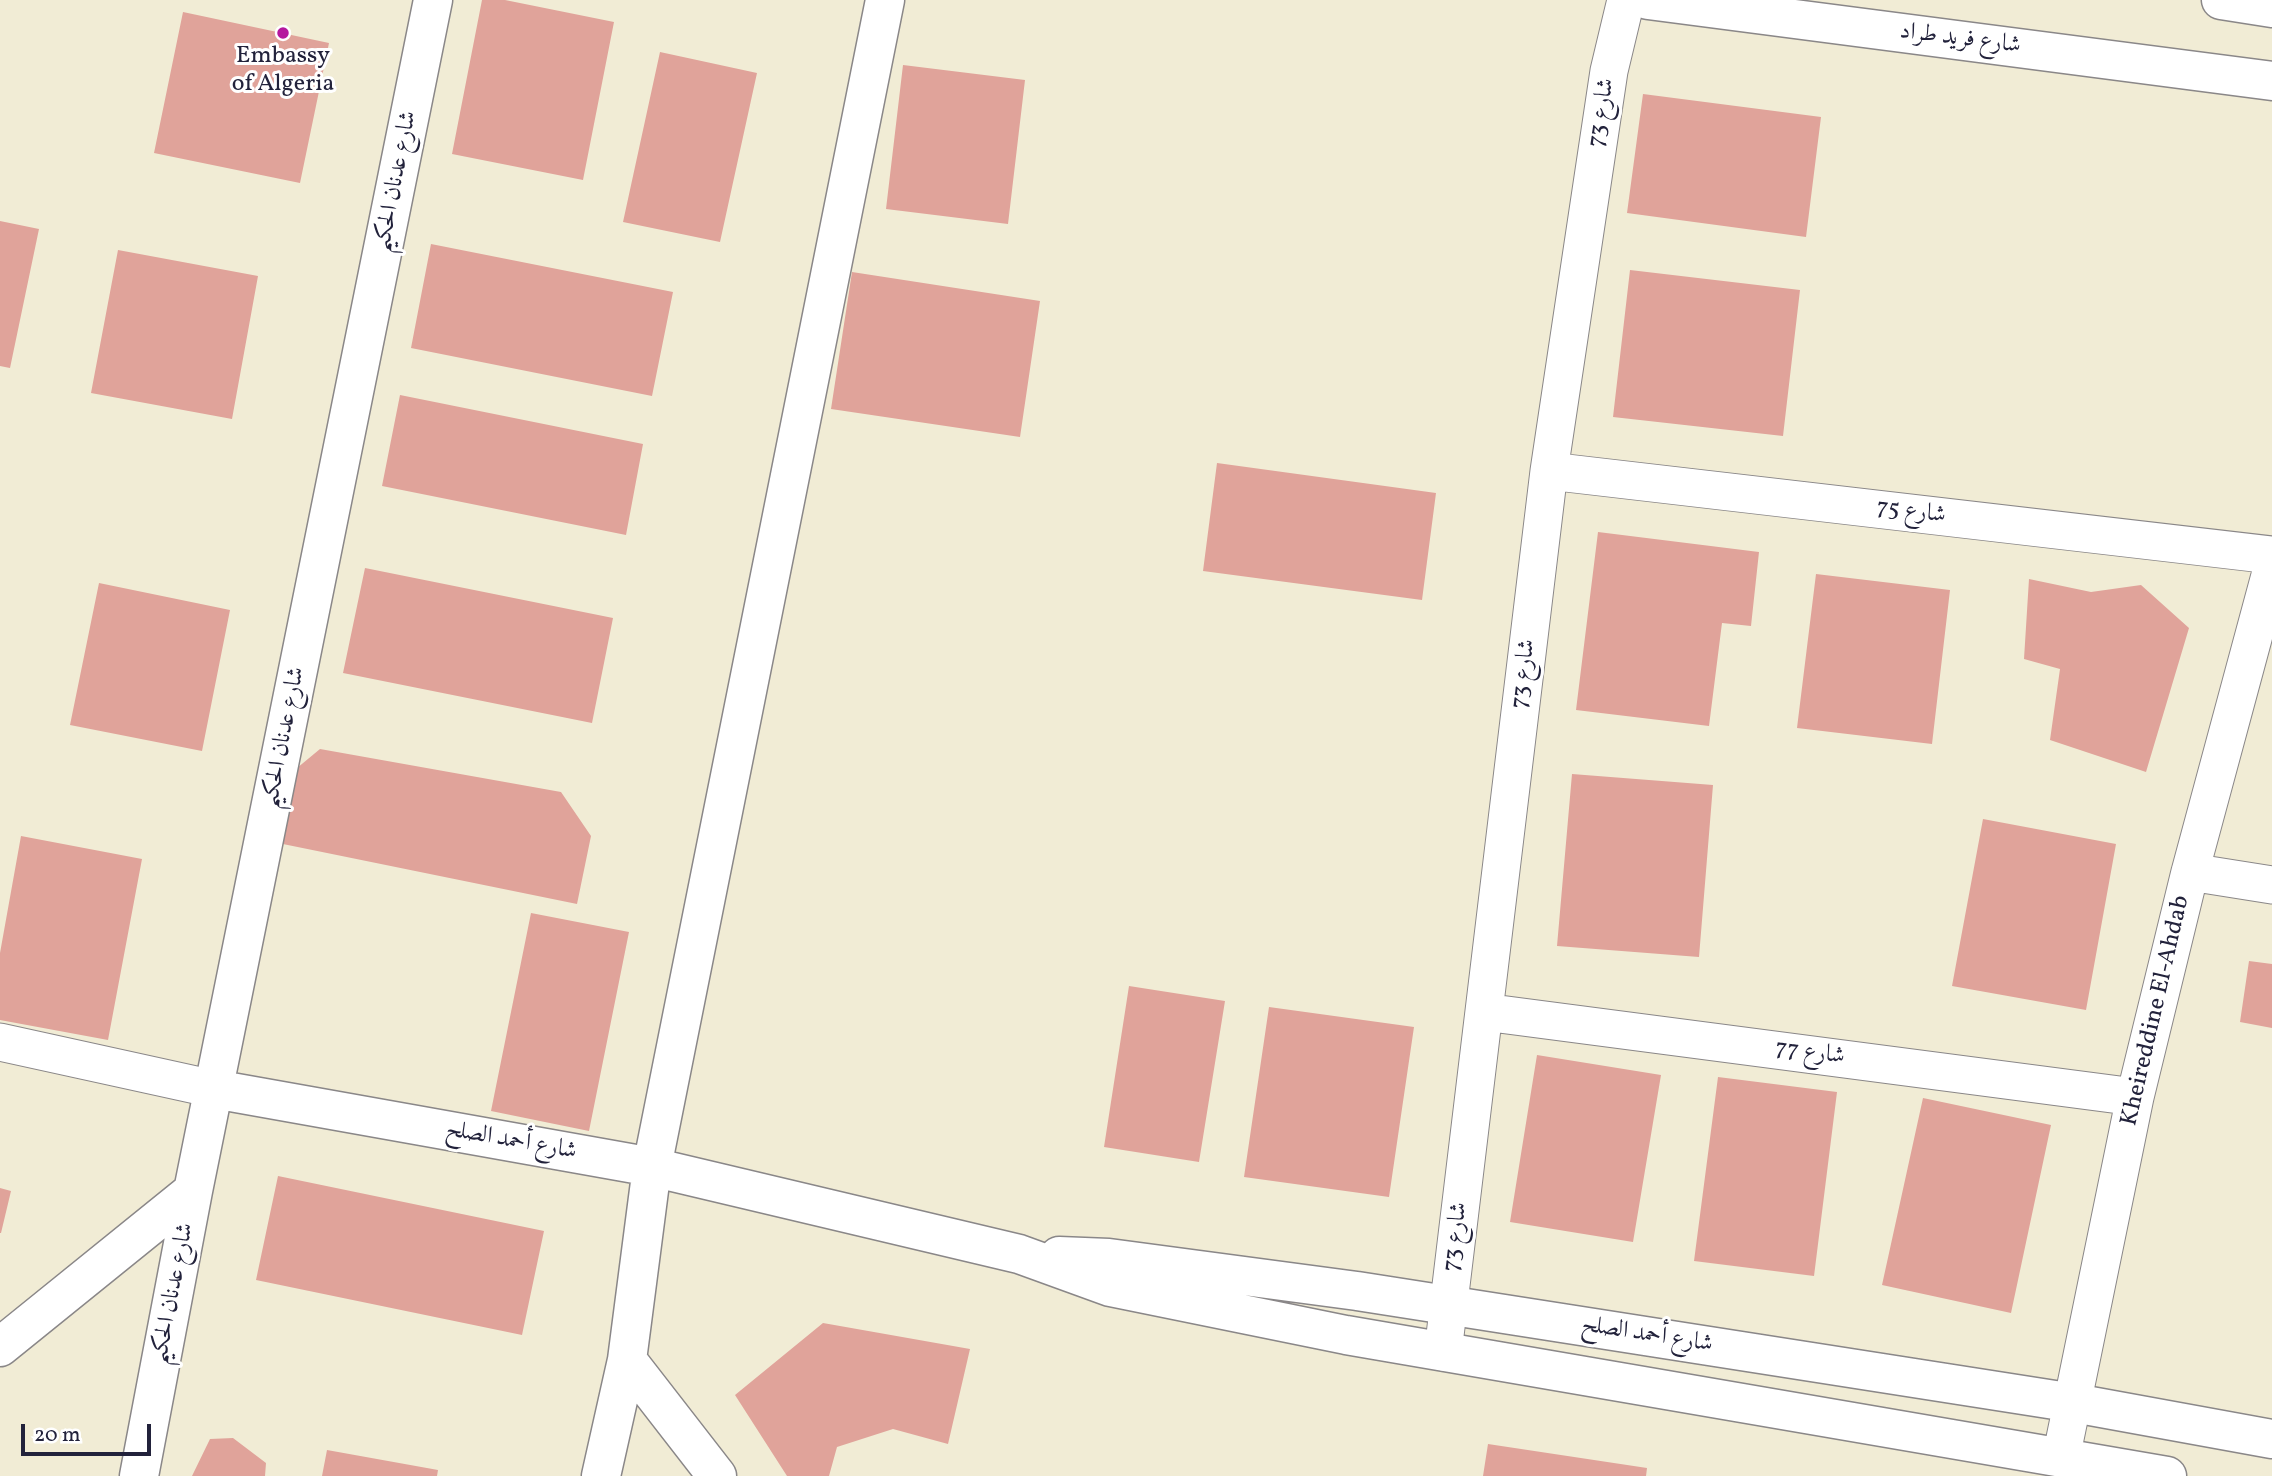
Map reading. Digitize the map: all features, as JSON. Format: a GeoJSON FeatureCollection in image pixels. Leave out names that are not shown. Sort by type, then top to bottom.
{"type":"FeatureCollection","features":[{"type":"Feature","properties":{"kind":"street","name":"شارع عدنان الحكيم"},"geometry":{"type":"LineString","coordinates":[[139,1476],[193,1191],[433,0]]}},
{"type":"Feature","properties":{"kind":"street"},"geometry":{"type":"LineString","coordinates":[[601,1476],[627,1360],[652,1167],[886,0]]}},
{"type":"Feature","properties":{"kind":"street","name":"شارع 73"},"geometry":{"type":"LineString","coordinates":[[1443,1352],[1549,471],[1609,71],[1626,0]]}},
{"type":"Feature","properties":{"kind":"street","name":"شارع فريد طراد"},"geometry":{"type":"LineString","coordinates":[[1648,0],[2272,81]]}},
{"type":"Feature","properties":{"kind":"street"},"geometry":{"type":"LineString","coordinates":[[2221,0],[2272,8]]}},
{"type":"Feature","properties":{"kind":"street","name":"شارع 75"},"geometry":{"type":"LineString","coordinates":[[1549,471],[2272,555]]}},
{"type":"Feature","properties":{"kind":"street","name":"Kheireddine El-Ahdab"},"geometry":{"type":"LineString","coordinates":[[2061,1458],[2134,1097],[2190,872],[2272,568]]}},
{"type":"Feature","properties":{"kind":"street"},"geometry":{"type":"LineString","coordinates":[[2190,872],[2272,885]]}},
{"type":"Feature","properties":{"kind":"street","name":"شارع 77"},"geometry":{"type":"LineString","coordinates":[[1485,1012],[2134,1097]]}},
{"type":"Feature","properties":{"kind":"street","name":"شارع أحمد الصلح"},"geometry":{"type":"LineString","coordinates":[[0,1042],[214,1089],[652,1167],[1018,1254],[1110,1287],[1346,1335],[2167,1476]]}},
{"type":"Feature","properties":{"kind":"street"},"geometry":{"type":"LineString","coordinates":[[0,1347],[193,1191]]}},
{"type":"Feature","properties":{"kind":"street","name":"شارع أحمد الصلح"},"geometry":{"type":"LineString","coordinates":[[1018,1254],[1109,1258],[1449,1306],[2074,1403],[2272,1438]]}},
{"type":"Feature","properties":{"kind":"street"},"geometry":{"type":"LineString","coordinates":[[627,1360],[717,1476]]}},
{"type":"Feature","properties":{"kind":"building"},"geometry":{"type":"Polygon","coordinates":[[[482,0],[505,0],[614,22],[583,180],[452,154],[482,0]]]}},
{"type":"Feature","properties":{"kind":"building"},"geometry":{"type":"Polygon","coordinates":[[[183,12],[329,43],[300,183],[154,153],[183,12]]]}},
{"type":"Feature","properties":{"kind":"building"},"geometry":{"type":"Polygon","coordinates":[[[660,52],[757,73],[720,242],[623,222],[660,52]]]}},
{"type":"Feature","properties":{"kind":"building"},"geometry":{"type":"Polygon","coordinates":[[[903,65],[1025,80],[1008,224],[886,209],[903,65]]]}},
{"type":"Feature","properties":{"kind":"building"},"geometry":{"type":"Polygon","coordinates":[[[1643,94],[1821,117],[1806,237],[1627,213],[1643,94]]]}},
{"type":"Feature","properties":{"kind":"building"},"geometry":{"type":"Polygon","coordinates":[[[0,221],[39,229],[10,368],[0,366],[0,221]]]}},
{"type":"Feature","properties":{"kind":"building"},"geometry":{"type":"Polygon","coordinates":[[[431,244],[673,292],[652,396],[411,348],[431,244]]]}},
{"type":"Feature","properties":{"kind":"building"},"geometry":{"type":"Polygon","coordinates":[[[118,250],[258,276],[232,419],[91,393],[118,250]]]}},
{"type":"Feature","properties":{"kind":"building"},"geometry":{"type":"Polygon","coordinates":[[[1630,270],[1800,290],[1783,436],[1613,417],[1630,270]]]}},
{"type":"Feature","properties":{"kind":"building"},"geometry":{"type":"Polygon","coordinates":[[[852,272],[1040,301],[1020,437],[831,409],[852,272]]]}},
{"type":"Feature","properties":{"kind":"building"},"geometry":{"type":"Polygon","coordinates":[[[400,395],[643,444],[626,535],[382,486],[400,395]]]}},
{"type":"Feature","properties":{"kind":"building"},"geometry":{"type":"Polygon","coordinates":[[[1217,463],[1436,493],[1422,600],[1203,571],[1217,463]]]}},
{"type":"Feature","properties":{"kind":"building"},"geometry":{"type":"Polygon","coordinates":[[[1598,532],[1759,552],[1751,626],[1722,623],[1709,726],[1576,710],[1598,532]]]}},
{"type":"Feature","properties":{"kind":"building"},"geometry":{"type":"Polygon","coordinates":[[[365,568],[613,618],[592,723],[343,673],[365,568]]]}},
{"type":"Feature","properties":{"kind":"building"},"geometry":{"type":"Polygon","coordinates":[[[1816,574],[1950,590],[1932,744],[1797,728],[1816,574]]]}},
{"type":"Feature","properties":{"kind":"building"},"geometry":{"type":"Polygon","coordinates":[[[2029,579],[2091,592],[2141,585],[2189,628],[2146,772],[2050,740],[2060,669],[2024,659],[2029,579]]]}},
{"type":"Feature","properties":{"kind":"building"},"geometry":{"type":"Polygon","coordinates":[[[99,583],[230,610],[202,751],[70,725],[99,583]]]}},
{"type":"Feature","properties":{"kind":"building"},"geometry":{"type":"Polygon","coordinates":[[[320,749],[561,792],[591,836],[577,904],[278,843],[291,773],[320,749]]]}},
{"type":"Feature","properties":{"kind":"building"},"geometry":{"type":"Polygon","coordinates":[[[1572,774],[1713,785],[1699,957],[1557,946],[1572,774]]]}},
{"type":"Feature","properties":{"kind":"building"},"geometry":{"type":"Polygon","coordinates":[[[1983,819],[2116,844],[2086,1010],[1952,986],[1983,819]]]}},
{"type":"Feature","properties":{"kind":"building"},"geometry":{"type":"Polygon","coordinates":[[[21,836],[142,859],[108,1040],[0,1020],[0,953],[21,836]]]}},
{"type":"Feature","properties":{"kind":"building"},"geometry":{"type":"Polygon","coordinates":[[[531,913],[629,932],[589,1131],[491,1111],[531,913]]]}},
{"type":"Feature","properties":{"kind":"building"},"geometry":{"type":"Polygon","coordinates":[[[2249,961],[2272,964],[2272,1028],[2240,1022],[2249,961]]]}},
{"type":"Feature","properties":{"kind":"building"},"geometry":{"type":"Polygon","coordinates":[[[1129,986],[1225,1001],[1199,1162],[1104,1147],[1129,986]]]}},
{"type":"Feature","properties":{"kind":"building"},"geometry":{"type":"Polygon","coordinates":[[[1269,1007],[1414,1027],[1389,1197],[1244,1177],[1269,1007]]]}},
{"type":"Feature","properties":{"kind":"building"},"geometry":{"type":"Polygon","coordinates":[[[1537,1055],[1661,1075],[1633,1242],[1510,1222],[1537,1055]]]}},
{"type":"Feature","properties":{"kind":"building"},"geometry":{"type":"Polygon","coordinates":[[[1718,1077],[1837,1092],[1814,1276],[1694,1261],[1718,1077]]]}},
{"type":"Feature","properties":{"kind":"building"},"geometry":{"type":"Polygon","coordinates":[[[1923,1098],[2051,1125],[2011,1313],[1882,1285],[1923,1098]]]}},
{"type":"Feature","properties":{"kind":"building"},"geometry":{"type":"Polygon","coordinates":[[[278,1176],[544,1231],[522,1335],[256,1280],[278,1176]]]}},
{"type":"Feature","properties":{"kind":"building"},"geometry":{"type":"Polygon","coordinates":[[[0,1188],[11,1191],[1,1233],[0,1233],[0,1188]]]}},
{"type":"Feature","properties":{"kind":"building"},"geometry":{"type":"Polygon","coordinates":[[[823,1323],[970,1349],[948,1444],[893,1429],[837,1447],[829,1476],[787,1476],[735,1395],[823,1323]]]}},
{"type":"Feature","properties":{"kind":"building"},"geometry":{"type":"Polygon","coordinates":[[[233,1438],[266,1463],[265,1476],[192,1476],[210,1439],[233,1438]]]}},
{"type":"Feature","properties":{"kind":"building"},"geometry":{"type":"Polygon","coordinates":[[[1488,1444],[1647,1468],[1646,1476],[1483,1476],[1488,1444]]]}},
{"type":"Feature","properties":{"kind":"building"},"geometry":{"type":"Polygon","coordinates":[[[327,1450],[438,1470],[437,1476],[322,1476],[327,1450]]]}},
{"type":"Feature","properties":{"kind":"place","name":"Embassy of Algeria"},"geometry":{"type":"Point","coordinates":[283,33]}}]}
